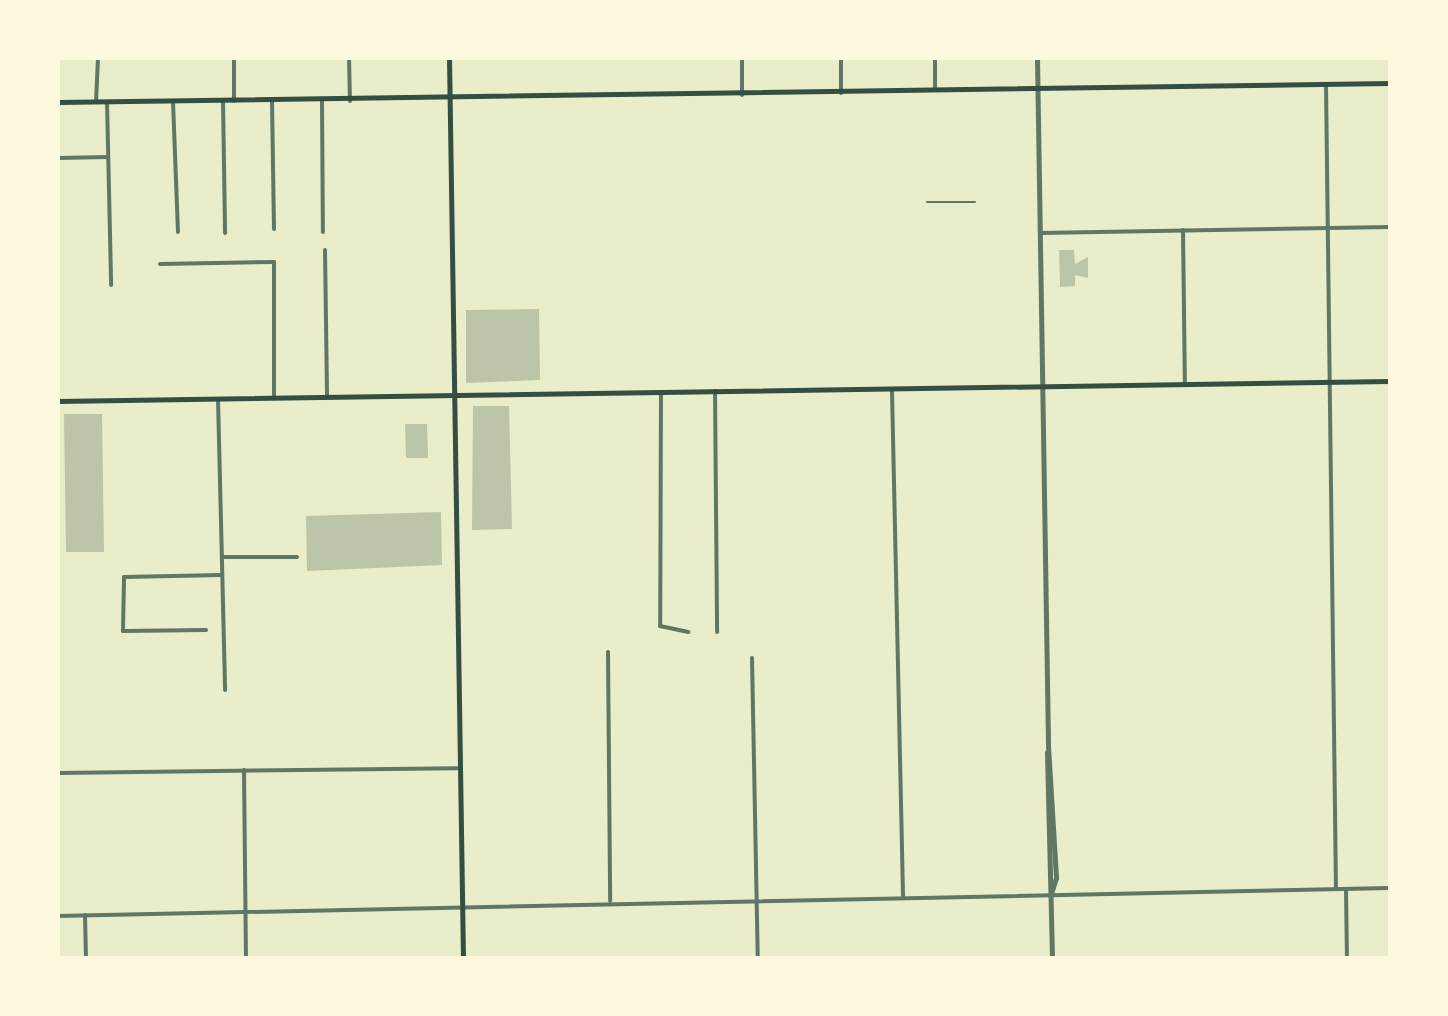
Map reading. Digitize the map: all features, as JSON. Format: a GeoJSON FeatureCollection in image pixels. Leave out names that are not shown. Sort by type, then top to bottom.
{"type":"FeatureCollection","features":[{"type":"Feature","properties":{"kind":"main road"},"geometry":{"type":"LineString","coordinates":[[449,58],[457,768],[464,958]]}},
{"type":"Feature","properties":{"kind":"main road"},"geometry":{"type":"LineString","coordinates":[[58,102],[449,100],[1390,83]]}},
{"type":"Feature","properties":{"kind":"main road"},"geometry":{"type":"LineString","coordinates":[[58,401],[1390,381]]}},
{"type":"Feature","properties":{"kind":"street"},"geometry":{"type":"LineString","coordinates":[[96,102],[98,58]]}},
{"type":"Feature","properties":{"kind":"street"},"geometry":{"type":"LineString","coordinates":[[234,58],[234,101]]}},
{"type":"Feature","properties":{"kind":"street"},"geometry":{"type":"LineString","coordinates":[[350,58],[350,101]]}},
{"type":"Feature","properties":{"kind":"street"},"geometry":{"type":"LineString","coordinates":[[742,58],[742,95]]}},
{"type":"Feature","properties":{"kind":"street"},"geometry":{"type":"LineString","coordinates":[[841,58],[841,93]]}},
{"type":"Feature","properties":{"kind":"street"},"geometry":{"type":"LineString","coordinates":[[935,58],[935,92]]}},
{"type":"Feature","properties":{"kind":"street"},"geometry":{"type":"LineString","coordinates":[[1037,58],[1048,746],[1056,878],[1051,893],[1052,958]]}},
{"type":"Feature","properties":{"kind":"street"},"geometry":{"type":"LineString","coordinates":[[1326,84],[1336,889]]}},
{"type":"Feature","properties":{"kind":"street"},"geometry":{"type":"LineString","coordinates":[[222,101],[225,233]]}},
{"type":"Feature","properties":{"kind":"street"},"geometry":{"type":"LineString","coordinates":[[272,101],[274,229]]}},
{"type":"Feature","properties":{"kind":"street"},"geometry":{"type":"LineString","coordinates":[[322,101],[323,232]]}},
{"type":"Feature","properties":{"kind":"street"},"geometry":{"type":"LineString","coordinates":[[107,102],[111,285]]}},
{"type":"Feature","properties":{"kind":"street"},"geometry":{"type":"LineString","coordinates":[[173,102],[178,232]]}},
{"type":"Feature","properties":{"kind":"street"},"geometry":{"type":"LineString","coordinates":[[58,158],[108,157]]}},
{"type":"Feature","properties":{"kind":"street"},"geometry":{"type":"LineString","coordinates":[[1040,233],[1390,227]]}},
{"type":"Feature","properties":{"kind":"street"},"geometry":{"type":"LineString","coordinates":[[1183,230],[1185,384]]}},
{"type":"Feature","properties":{"kind":"street"},"geometry":{"type":"LineString","coordinates":[[325,250],[327,397]]}},
{"type":"Feature","properties":{"kind":"street"},"geometry":{"type":"LineString","coordinates":[[160,264],[274,262],[274,398]]}},
{"type":"Feature","properties":{"kind":"street"},"geometry":{"type":"LineString","coordinates":[[892,388],[903,896]]}},
{"type":"Feature","properties":{"kind":"street"},"geometry":{"type":"LineString","coordinates":[[715,391],[717,632]]}},
{"type":"Feature","properties":{"kind":"street"},"geometry":{"type":"LineString","coordinates":[[661,392],[660,626],[688,632]]}},
{"type":"Feature","properties":{"kind":"street"},"geometry":{"type":"LineString","coordinates":[[218,398],[225,690]]}},
{"type":"Feature","properties":{"kind":"street"},"geometry":{"type":"LineString","coordinates":[[222,557],[297,557]]}},
{"type":"Feature","properties":{"kind":"street"},"geometry":{"type":"LineString","coordinates":[[206,630],[123,631],[124,577],[222,575]]}},
{"type":"Feature","properties":{"kind":"street"},"geometry":{"type":"LineString","coordinates":[[608,652],[610,900]]}},
{"type":"Feature","properties":{"kind":"street"},"geometry":{"type":"LineString","coordinates":[[752,658],[758,958]]}},
{"type":"Feature","properties":{"kind":"street"},"geometry":{"type":"LineString","coordinates":[[58,773],[457,768]]}},
{"type":"Feature","properties":{"kind":"street"},"geometry":{"type":"LineString","coordinates":[[244,770],[246,958]]}},
{"type":"Feature","properties":{"kind":"street"},"geometry":{"type":"LineString","coordinates":[[1346,888],[1347,958]]}},
{"type":"Feature","properties":{"kind":"street"},"geometry":{"type":"LineString","coordinates":[[58,916],[610,900],[1390,888]]}},
{"type":"Feature","properties":{"kind":"street"},"geometry":{"type":"LineString","coordinates":[[85,915],[86,958]]}},
{"type":"Feature","properties":{"kind":"lane"},"geometry":{"type":"LineString","coordinates":[[927,202],[975,202]]}},
{"type":"Feature","properties":{"kind":"building"},"geometry":{"type":"Polygon","coordinates":[[[1059,250],[1074,250],[1075,264],[1088,257],[1088,278],[1075,275],[1075,286],[1060,287],[1059,250]]]}},
{"type":"Feature","properties":{"kind":"building"},"geometry":{"type":"Polygon","coordinates":[[[539,309],[540,380],[466,383],[466,310],[539,309]]]}},
{"type":"Feature","properties":{"kind":"building"},"geometry":{"type":"Polygon","coordinates":[[[473,406],[509,406],[512,529],[472,530],[473,406]]]}},
{"type":"Feature","properties":{"kind":"building"},"geometry":{"type":"Polygon","coordinates":[[[64,414],[102,414],[104,552],[66,552],[64,414]]]}},
{"type":"Feature","properties":{"kind":"building"},"geometry":{"type":"Polygon","coordinates":[[[405,424],[427,424],[428,458],[406,458],[405,424]]]}},
{"type":"Feature","properties":{"kind":"building"},"geometry":{"type":"Polygon","coordinates":[[[441,512],[442,565],[307,571],[306,516],[441,512]]]}}]}
